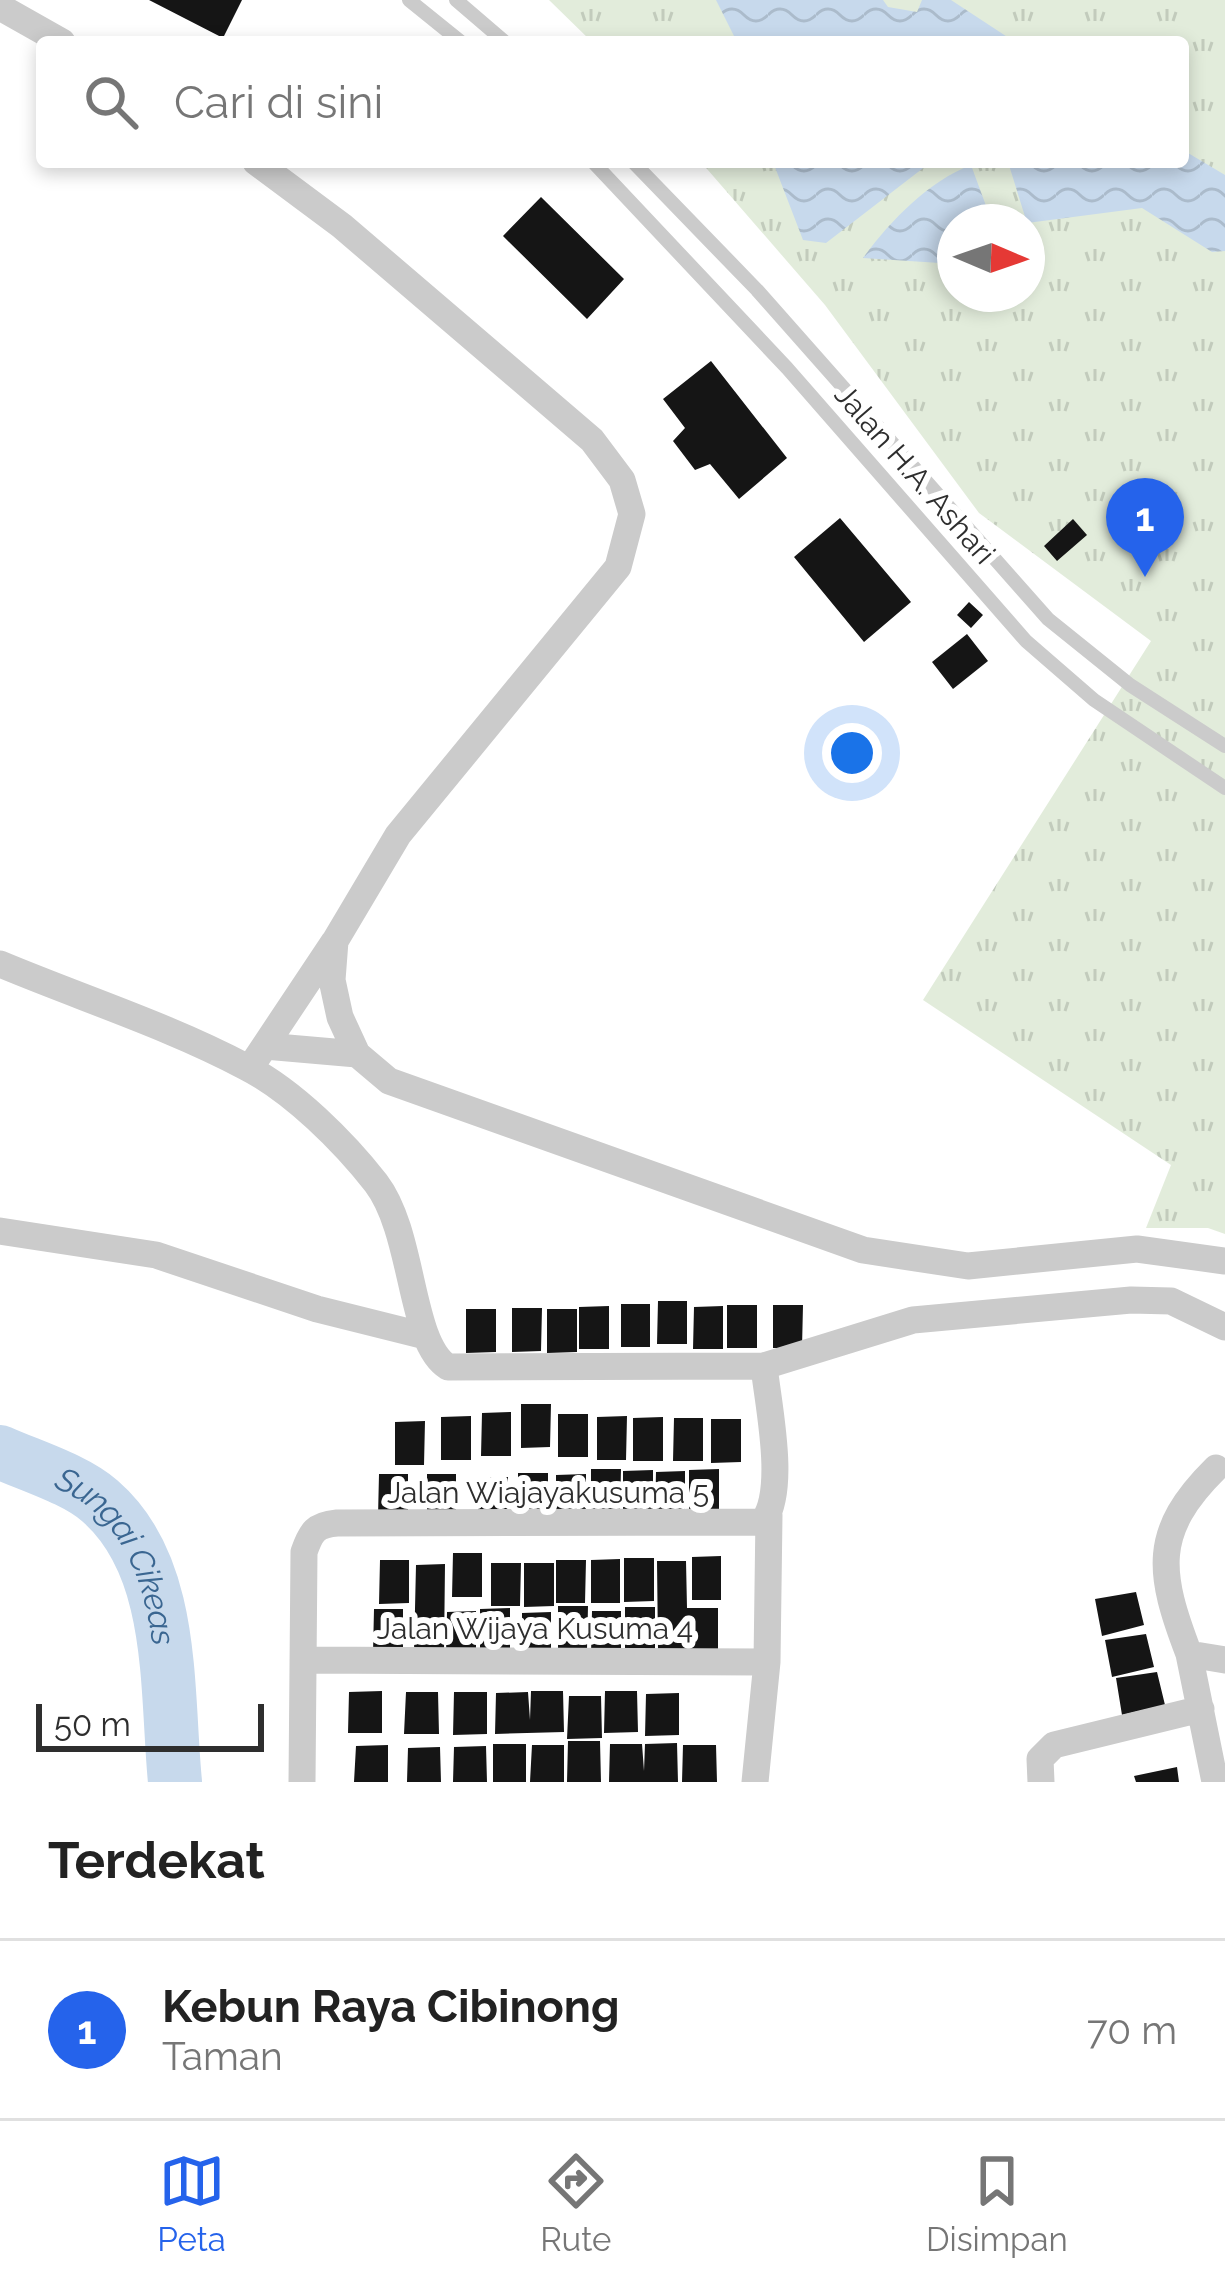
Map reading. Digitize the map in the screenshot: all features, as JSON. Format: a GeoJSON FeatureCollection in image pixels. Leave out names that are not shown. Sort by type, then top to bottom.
{"type":"FeatureCollection","features":[{"type":"Feature","properties":{"kind":"street"},"geometry":{"type":"LineString","coordinates":[[0,7],[51,36]]}},
{"type":"Feature","properties":{"kind":"street"},"geometry":{"type":"LineString","coordinates":[[257,1057],[335,941],[398,835],[618,567],[632,514],[622,480],[568,414],[263,168]]}},
{"type":"Feature","properties":{"kind":"street"},"geometry":{"type":"LineString","coordinates":[[335,941],[332,980],[340,1017],[357,1054],[389,1082],[863,1250],[968,1266],[1137,1249],[1225,1261]]}},
{"type":"Feature","properties":{"kind":"street"},"geometry":{"type":"LineString","coordinates":[[0,964],[63,991],[257,1057],[357,1054]]}},
{"type":"Feature","properties":{"kind":"street"},"geometry":{"type":"LineString","coordinates":[[257,1057],[385,1198],[404,1240],[422,1335],[436,1360],[470,1369],[764,1366],[913,1320],[1039,1304],[1156,1298],[1225,1327]]}},
{"type":"Feature","properties":{"kind":"street"},"geometry":{"type":"LineString","coordinates":[[0,1231],[156,1256],[317,1309],[422,1335]]}},
{"type":"Feature","properties":{"kind":"street"},"geometry":{"type":"LineString","coordinates":[[755,1782],[766,1662],[769,1514],[775,1479],[764,1366]]}},
{"type":"Feature","properties":{"kind":"street"},"geometry":{"type":"LineString","coordinates":[[1215,1782],[1189,1654],[1165,1581],[1166,1552],[1180,1507],[1216,1468]]}},
{"type":"Feature","properties":{"kind":"street","name":"Jalan Wiajayakusuma 5"},"geometry":{"type":"LineString","coordinates":[[303,1660],[304,1552],[310,1533],[320,1525],[736,1526],[764,1522],[769,1514]]}},
{"type":"Feature","properties":{"kind":"street"},"geometry":{"type":"LineString","coordinates":[[1189,1654],[1225,1660]]}},
{"type":"Feature","properties":{"kind":"street"},"geometry":{"type":"LineString","coordinates":[[302,1782],[303,1660]]}},
{"type":"Feature","properties":{"kind":"street","name":"Jalan Wijaya Kusuma 4"},"geometry":{"type":"LineString","coordinates":[[303,1660],[766,1662]]}},
{"type":"Feature","properties":{"kind":"street"},"geometry":{"type":"LineString","coordinates":[[1041,1782],[1040,1759],[1054,1745],[1201,1709]]}},
{"type":"Feature","properties":{"kind":"lane"},"geometry":{"type":"LineString","coordinates":[[410,0],[454,36]]}},
{"type":"Feature","properties":{"kind":"lane"},"geometry":{"type":"LineString","coordinates":[[456,0],[499,36]]}},
{"type":"Feature","properties":{"kind":"lane","name":"Jalan H.A. Ashari"},"geometry":{"type":"LineString","coordinates":[[599,168],[787,368],[1026,640],[1094,700],[1225,788]]}},
{"type":"Feature","properties":{"kind":"lane","name":"Jalan H.A. Ashari"},"geometry":{"type":"LineString","coordinates":[[639,168],[757,290],[1048,619],[1130,685],[1225,746]]}},
{"type":"Feature","properties":{"kind":"lane"},"geometry":{"type":"LineString","coordinates":[[651,222],[671,202]]}},
{"type":"Feature","properties":{"kind":"lane"},"geometry":{"type":"LineString","coordinates":[[1026,640],[1048,619]]}},
{"type":"Feature","properties":{"kind":"green space"},"geometry":{"type":"Polygon","coordinates":[[[549,0],[1225,0],[1225,1234],[1208,1228],[1146,1228],[1171,1165],[923,1000],[1151,641],[979,513],[825,305],[706,168],[1189,168],[1189,36],[586,36],[549,0]]]}},
{"type":"Feature","properties":{"kind":"water"},"geometry":{"type":"Polygon","coordinates":[[[716,0],[883,0],[888,7],[917,12],[922,0],[951,0],[1006,36],[734,36],[716,0]]]}},
{"type":"Feature","properties":{"kind":"water"},"geometry":{"type":"Polygon","coordinates":[[[1189,154],[1225,175],[1225,251],[1212,252],[1142,208],[1045,221],[1045,204],[1021,204],[1010,168],[1189,168],[1189,154]]]}},
{"type":"Feature","properties":{"kind":"water"},"geometry":{"type":"Polygon","coordinates":[[[775,168],[923,168],[826,243],[803,240],[775,168]]]}},
{"type":"Feature","properties":{"kind":"water"},"geometry":{"type":"Polygon","coordinates":[[[972,168],[985,204],[937,204],[937,263],[863,258],[911,204],[940,181],[972,168]]]}},
{"type":"Feature","properties":{"kind":"building"},"geometry":{"type":"Polygon","coordinates":[[[149,0],[242,0],[224,36],[149,0]]]}},
{"type":"Feature","properties":{"kind":"building"},"geometry":{"type":"Polygon","coordinates":[[[541,197],[624,279],[587,319],[503,236],[541,197]]]}},
{"type":"Feature","properties":{"kind":"building"},"geometry":{"type":"Polygon","coordinates":[[[711,361],[787,458],[739,499],[710,464],[695,470],[673,441],[685,428],[663,399],[711,361]]]}},
{"type":"Feature","properties":{"kind":"building"},"geometry":{"type":"Polygon","coordinates":[[[840,518],[911,602],[864,642],[794,557],[840,518]]]}},
{"type":"Feature","properties":{"kind":"building"},"geometry":{"type":"Polygon","coordinates":[[[1073,519],[1087,535],[1057,561],[1044,546],[1073,519]]]}},
{"type":"Feature","properties":{"kind":"building"},"geometry":{"type":"Polygon","coordinates":[[[969,602],[983,615],[971,628],[957,615],[969,602]]]}},
{"type":"Feature","properties":{"kind":"building"},"geometry":{"type":"Polygon","coordinates":[[[967,634],[988,661],[953,689],[932,662],[967,634]]]}},
{"type":"Feature","properties":{"kind":"building"},"geometry":{"type":"Polygon","coordinates":[[[658,1301],[687,1301],[687,1344],[657,1344],[658,1301]]]}},
{"type":"Feature","properties":{"kind":"building"},"geometry":{"type":"Polygon","coordinates":[[[621,1304],[650,1304],[650,1347],[621,1347],[621,1304]]]}},
{"type":"Feature","properties":{"kind":"building"},"geometry":{"type":"Polygon","coordinates":[[[727,1305],[757,1305],[757,1348],[727,1348],[727,1305]]]}},
{"type":"Feature","properties":{"kind":"building"},"geometry":{"type":"Polygon","coordinates":[[[773,1305],[803,1305],[802,1348],[773,1348],[773,1305]]]}},
{"type":"Feature","properties":{"kind":"building"},"geometry":{"type":"Polygon","coordinates":[[[609,1306],[609,1349],[579,1349],[579,1307],[609,1306]]]}},
{"type":"Feature","properties":{"kind":"building"},"geometry":{"type":"Polygon","coordinates":[[[723,1306],[723,1349],[693,1349],[694,1307],[723,1306]]]}},
{"type":"Feature","properties":{"kind":"building"},"geometry":{"type":"Polygon","coordinates":[[[512,1308],[542,1308],[541,1351],[512,1352],[512,1308]]]}},
{"type":"Feature","properties":{"kind":"building"},"geometry":{"type":"Polygon","coordinates":[[[466,1309],[496,1309],[496,1352],[466,1353],[466,1309]]]}},
{"type":"Feature","properties":{"kind":"building"},"geometry":{"type":"Polygon","coordinates":[[[547,1309],[577,1309],[577,1352],[547,1353],[547,1309]]]}},
{"type":"Feature","properties":{"kind":"building"},"geometry":{"type":"Polygon","coordinates":[[[521,1404],[551,1404],[550,1447],[521,1448],[521,1404]]]}},
{"type":"Feature","properties":{"kind":"building"},"geometry":{"type":"Polygon","coordinates":[[[511,1412],[511,1456],[481,1456],[482,1413],[511,1412]]]}},
{"type":"Feature","properties":{"kind":"building"},"geometry":{"type":"Polygon","coordinates":[[[558,1414],[588,1414],[588,1457],[558,1457],[558,1414]]]}},
{"type":"Feature","properties":{"kind":"building"},"geometry":{"type":"Polygon","coordinates":[[[471,1416],[471,1460],[441,1460],[441,1417],[471,1416]]]}},
{"type":"Feature","properties":{"kind":"building"},"geometry":{"type":"Polygon","coordinates":[[[627,1416],[626,1460],[597,1460],[597,1417],[627,1416]]]}},
{"type":"Feature","properties":{"kind":"building"},"geometry":{"type":"Polygon","coordinates":[[[663,1417],[663,1461],[633,1461],[633,1418],[663,1417]]]}},
{"type":"Feature","properties":{"kind":"building"},"geometry":{"type":"Polygon","coordinates":[[[674,1418],[703,1418],[703,1461],[673,1461],[674,1418]]]}},
{"type":"Feature","properties":{"kind":"building"},"geometry":{"type":"Polygon","coordinates":[[[711,1419],[741,1419],[741,1462],[711,1463],[711,1419]]]}},
{"type":"Feature","properties":{"kind":"building"},"geometry":{"type":"Polygon","coordinates":[[[425,1421],[424,1465],[395,1465],[395,1422],[425,1421]]]}},
{"type":"Feature","properties":{"kind":"building"},"geometry":{"type":"Polygon","coordinates":[[[591,1469],[621,1469],[620,1512],[591,1512],[591,1469]]]}},
{"type":"Feature","properties":{"kind":"building"},"geometry":{"type":"Polygon","coordinates":[[[719,1469],[719,1513],[689,1513],[689,1470],[719,1469]]]}},
{"type":"Feature","properties":{"kind":"building"},"geometry":{"type":"Polygon","coordinates":[[[653,1470],[653,1513],[623,1513],[623,1471],[653,1470]]]}},
{"type":"Feature","properties":{"kind":"building"},"geometry":{"type":"Polygon","coordinates":[[[685,1471],[685,1515],[655,1515],[656,1472],[685,1471]]]}},
{"type":"Feature","properties":{"kind":"building"},"geometry":{"type":"Polygon","coordinates":[[[518,1473],[548,1473],[548,1516],[518,1517],[518,1473]]]}},
{"type":"Feature","properties":{"kind":"building"},"geometry":{"type":"Polygon","coordinates":[[[379,1474],[408,1474],[408,1517],[378,1517],[379,1474]]]}},
{"type":"Feature","properties":{"kind":"building"},"geometry":{"type":"Polygon","coordinates":[[[427,1474],[456,1474],[456,1517],[427,1518],[427,1474]]]}},
{"type":"Feature","properties":{"kind":"building"},"geometry":{"type":"Polygon","coordinates":[[[586,1474],[586,1518],[556,1518],[556,1475],[586,1474]]]}},
{"type":"Feature","properties":{"kind":"building"},"geometry":{"type":"Polygon","coordinates":[[[508,1477],[507,1520],[478,1520],[478,1478],[508,1477]]]}},
{"type":"Feature","properties":{"kind":"building"},"geometry":{"type":"Polygon","coordinates":[[[453,1553],[482,1553],[482,1597],[452,1597],[453,1553]]]}},
{"type":"Feature","properties":{"kind":"building"},"geometry":{"type":"Polygon","coordinates":[[[721,1556],[721,1600],[692,1600],[692,1557],[721,1556]]]}},
{"type":"Feature","properties":{"kind":"building"},"geometry":{"type":"Polygon","coordinates":[[[624,1558],[654,1558],[654,1601],[624,1602],[624,1558]]]}},
{"type":"Feature","properties":{"kind":"building"},"geometry":{"type":"Polygon","coordinates":[[[620,1559],[620,1603],[591,1603],[591,1560],[620,1559]]]}},
{"type":"Feature","properties":{"kind":"building"},"geometry":{"type":"Polygon","coordinates":[[[380,1560],[409,1560],[409,1603],[379,1604],[380,1560]]]}},
{"type":"Feature","properties":{"kind":"building"},"geometry":{"type":"Polygon","coordinates":[[[556,1560],[586,1560],[585,1603],[556,1603],[556,1560]]]}},
{"type":"Feature","properties":{"kind":"building"},"geometry":{"type":"Polygon","coordinates":[[[657,1561],[686,1561],[687,1608],[718,1608],[718,1651],[658,1649],[657,1561]]]}},
{"type":"Feature","properties":{"kind":"building"},"geometry":{"type":"Polygon","coordinates":[[[491,1563],[521,1563],[520,1606],[491,1606],[491,1563]]]}},
{"type":"Feature","properties":{"kind":"building"},"geometry":{"type":"Polygon","coordinates":[[[524,1563],[554,1563],[554,1606],[524,1607],[524,1563]]]}},
{"type":"Feature","properties":{"kind":"building"},"geometry":{"type":"Polygon","coordinates":[[[445,1564],[444,1652],[414,1652],[416,1565],[445,1564]]]}},
{"type":"Feature","properties":{"kind":"building"},"geometry":{"type":"Polygon","coordinates":[[[1136,1592],[1144,1625],[1102,1636],[1095,1599],[1136,1592]]]}},
{"type":"Feature","properties":{"kind":"building"},"geometry":{"type":"Polygon","coordinates":[[[558,1606],[588,1606],[587,1649],[558,1649],[558,1606]]]}},
{"type":"Feature","properties":{"kind":"building"},"geometry":{"type":"Polygon","coordinates":[[[625,1607],[655,1607],[655,1650],[625,1650],[625,1607]]]}},
{"type":"Feature","properties":{"kind":"building"},"geometry":{"type":"Polygon","coordinates":[[[510,1608],[510,1652],[480,1652],[480,1609],[510,1608]]]}},
{"type":"Feature","properties":{"kind":"building"},"geometry":{"type":"Polygon","coordinates":[[[374,1609],[403,1609],[403,1652],[373,1653],[374,1609]]]}},
{"type":"Feature","properties":{"kind":"building"},"geometry":{"type":"Polygon","coordinates":[[[476,1611],[476,1655],[446,1655],[447,1612],[476,1611]]]}},
{"type":"Feature","properties":{"kind":"building"},"geometry":{"type":"Polygon","coordinates":[[[592,1611],[621,1611],[621,1654],[591,1655],[592,1611]]]}},
{"type":"Feature","properties":{"kind":"building"},"geometry":{"type":"Polygon","coordinates":[[[551,1612],[551,1656],[522,1656],[522,1613],[551,1612]]]}},
{"type":"Feature","properties":{"kind":"building"},"geometry":{"type":"Polygon","coordinates":[[[1146,1634],[1154,1667],[1112,1677],[1105,1640],[1146,1634]]]}},
{"type":"Feature","properties":{"kind":"building"},"geometry":{"type":"Polygon","coordinates":[[[1157,1672],[1165,1705],[1122,1715],[1116,1678],[1157,1672]]]}},
{"type":"Feature","properties":{"kind":"building"},"geometry":{"type":"Polygon","coordinates":[[[382,1691],[382,1733],[348,1733],[349,1692],[382,1691]]]}},
{"type":"Feature","properties":{"kind":"building"},"geometry":{"type":"Polygon","coordinates":[[[531,1691],[563,1691],[564,1732],[495,1734],[496,1693],[528,1692],[530,1720],[531,1691]]]}},
{"type":"Feature","properties":{"kind":"building"},"geometry":{"type":"Polygon","coordinates":[[[605,1691],[637,1691],[638,1732],[604,1733],[605,1691]]]}},
{"type":"Feature","properties":{"kind":"building"},"geometry":{"type":"Polygon","coordinates":[[[406,1692],[438,1692],[439,1734],[404,1734],[406,1692]]]}},
{"type":"Feature","properties":{"kind":"building"},"geometry":{"type":"Polygon","coordinates":[[[454,1692],[487,1692],[487,1734],[453,1735],[454,1692]]]}},
{"type":"Feature","properties":{"kind":"building"},"geometry":{"type":"Polygon","coordinates":[[[679,1693],[679,1735],[645,1736],[646,1694],[679,1693]]]}},
{"type":"Feature","properties":{"kind":"building"},"geometry":{"type":"Polygon","coordinates":[[[569,1696],[601,1696],[602,1738],[567,1739],[569,1696]]]}},
{"type":"Feature","properties":{"kind":"building"},"geometry":{"type":"Polygon","coordinates":[[[568,1741],[600,1741],[601,1782],[567,1782],[568,1741]]]}},
{"type":"Feature","properties":{"kind":"building"},"geometry":{"type":"Polygon","coordinates":[[[677,1743],[678,1782],[609,1782],[610,1744],[642,1744],[644,1771],[645,1744],[677,1743]]]}},
{"type":"Feature","properties":{"kind":"building"},"geometry":{"type":"Polygon","coordinates":[[[493,1744],[526,1744],[526,1782],[493,1782],[493,1744]]]}},
{"type":"Feature","properties":{"kind":"building"},"geometry":{"type":"Polygon","coordinates":[[[388,1745],[388,1782],[354,1782],[356,1746],[388,1745]]]}},
{"type":"Feature","properties":{"kind":"building"},"geometry":{"type":"Polygon","coordinates":[[[532,1745],[564,1745],[564,1782],[530,1782],[532,1745]]]}},
{"type":"Feature","properties":{"kind":"building"},"geometry":{"type":"Polygon","coordinates":[[[683,1745],[716,1745],[717,1782],[682,1782],[683,1745]]]}},
{"type":"Feature","properties":{"kind":"building"},"geometry":{"type":"Polygon","coordinates":[[[486,1746],[487,1782],[453,1782],[454,1747],[486,1746]]]}},
{"type":"Feature","properties":{"kind":"building"},"geometry":{"type":"Polygon","coordinates":[[[440,1747],[441,1782],[407,1782],[408,1748],[440,1747]]]}},
{"type":"Feature","properties":{"kind":"building"},"geometry":{"type":"Polygon","coordinates":[[[1177,1767],[1179,1782],[1136,1782],[1134,1776],[1177,1767]]]}},
{"type":"Feature","properties":{"kind":"waterway","name":"Sungai Cikeas"},"geometry":{"type":"LineString","coordinates":[[0,1452],[90,1493],[125,1528],[143,1560],[163,1632],[175,1782]]}},
{"type":"Feature","properties":{"kind":"place","name":"Kebun Raya Cibinong"},"geometry":{"type":"Point","coordinates":[1145,577]}}]}
